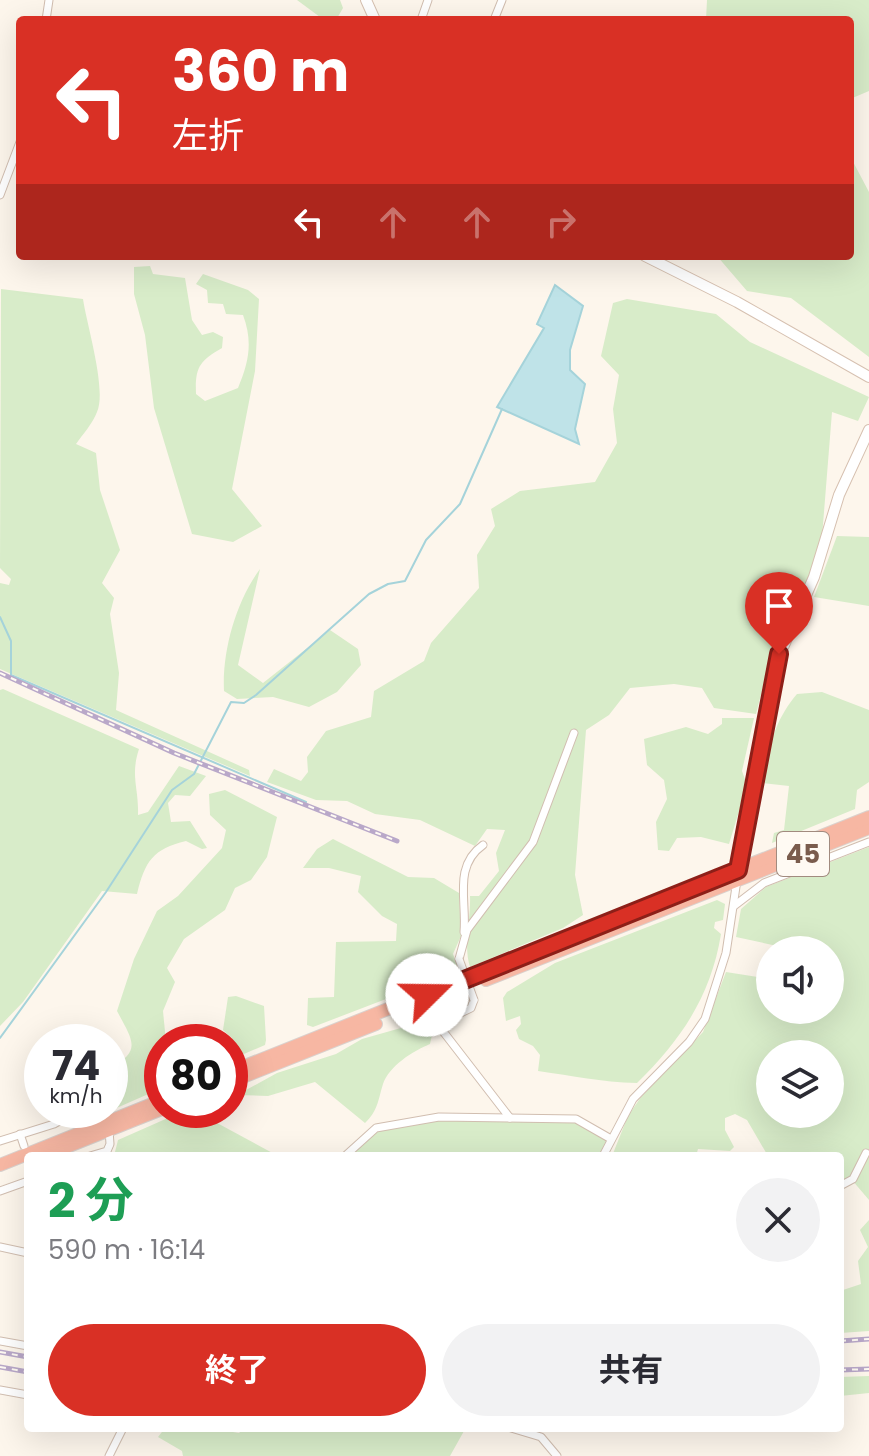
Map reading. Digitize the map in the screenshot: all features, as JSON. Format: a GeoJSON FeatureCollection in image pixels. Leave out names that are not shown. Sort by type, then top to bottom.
{"type":"FeatureCollection","features":[{"type":"Feature","properties":{"kind":"highway","name":"45"},"geometry":{"type":"LineString","coordinates":[[248,1075],[738,875],[869,817]]}},
{"type":"Feature","properties":{"kind":"highway","name":"45"},"geometry":{"type":"LineString","coordinates":[[248,1065],[738,875],[869,828]]}},
{"type":"Feature","properties":{"kind":"highway"},"geometry":{"type":"LineString","coordinates":[[35,1152],[101,1128]]}},
{"type":"Feature","properties":{"kind":"highway"},"geometry":{"type":"LineString","coordinates":[[52,1152],[102,1128]]}},
{"type":"Feature","properties":{"kind":"highway"},"geometry":{"type":"LineString","coordinates":[[0,1165],[24,1156]]}},
{"type":"Feature","properties":{"kind":"highway"},"geometry":{"type":"LineString","coordinates":[[0,1174],[24,1164]]}},
{"type":"Feature","properties":{"kind":"street"},"geometry":{"type":"LineString","coordinates":[[0,195],[16,153]]}},
{"type":"Feature","properties":{"kind":"street"},"geometry":{"type":"LineString","coordinates":[[653,260],[737,302],[869,377]]}},
{"type":"Feature","properties":{"kind":"street"},"geometry":{"type":"LineString","coordinates":[[605,1152],[633,1099],[689,1042],[705,1019],[726,953],[773,670],[814,577],[839,495],[869,430]]}},
{"type":"Feature","properties":{"kind":"street"},"geometry":{"type":"LineString","coordinates":[[463,938],[533,842],[574,733]]}},
{"type":"Feature","properties":{"kind":"street"},"geometry":{"type":"LineString","coordinates":[[734,906],[764,883],[869,842]]}},
{"type":"Feature","properties":{"kind":"street"},"geometry":{"type":"LineString","coordinates":[[483,845],[469,857],[465,870],[463,938],[459,959],[474,1000],[471,1008],[444,1021],[442,1030],[510,1118]]}},
{"type":"Feature","properties":{"kind":"street"},"geometry":{"type":"LineString","coordinates":[[349,1152],[372,1130],[384,1125],[439,1117],[576,1119],[611,1139]]}},
{"type":"Feature","properties":{"kind":"street"},"geometry":{"type":"LineString","coordinates":[[0,1141],[40,1128]]}},
{"type":"Feature","properties":{"kind":"street"},"geometry":{"type":"LineString","coordinates":[[104,1152],[110,1144],[106,1128]]}},
{"type":"Feature","properties":{"kind":"street"},"geometry":{"type":"LineString","coordinates":[[20,1134],[24,1146]]}},
{"type":"Feature","properties":{"kind":"street"},"geometry":{"type":"LineString","coordinates":[[844,1184],[853,1179],[866,1153]]}},
{"type":"Feature","properties":{"kind":"street"},"geometry":{"type":"LineString","coordinates":[[0,1191],[24,1182]]}},
{"type":"Feature","properties":{"kind":"street"},"geometry":{"type":"LineString","coordinates":[[0,1247],[24,1252]]}},
{"type":"Feature","properties":{"kind":"street"},"geometry":{"type":"LineString","coordinates":[[0,1341],[24,1345]]}},
{"type":"Feature","properties":{"kind":"street"},"geometry":{"type":"LineString","coordinates":[[0,1390],[24,1394]]}},
{"type":"Feature","properties":{"kind":"street"},"geometry":{"type":"LineString","coordinates":[[109,1456],[121,1432]]}},
{"type":"Feature","properties":{"kind":"street"},"geometry":{"type":"LineString","coordinates":[[524,1432],[541,1437],[555,1449],[557,1456]]}},
{"type":"Feature","properties":{"kind":"green space"},"geometry":{"type":"Polygon","coordinates":[[[297,0],[340,0],[343,8],[338,16],[319,16],[297,0]]]}},
{"type":"Feature","properties":{"kind":"green space"},"geometry":{"type":"Polygon","coordinates":[[[707,0],[869,0],[869,91],[854,97],[854,16],[706,16],[707,0]]]}},
{"type":"Feature","properties":{"kind":"green space"},"geometry":{"type":"Polygon","coordinates":[[[854,164],[869,192],[869,357],[791,298],[747,291],[720,260],[854,260],[854,164]]]}},
{"type":"Feature","properties":{"kind":"green space"},"geometry":{"type":"Polygon","coordinates":[[[150,266],[153,274],[185,278],[192,320],[202,335],[213,332],[223,337],[222,348],[203,361],[196,378],[196,394],[205,401],[238,388],[249,343],[243,315],[226,314],[223,304],[208,303],[207,290],[196,284],[203,274],[248,290],[259,299],[255,371],[232,489],[262,526],[233,542],[192,534],[154,408],[145,335],[134,294],[134,267],[150,266]]]}},
{"type":"Feature","properties":{"kind":"green space"},"geometry":{"type":"Polygon","coordinates":[[[1,289],[83,299],[100,389],[97,412],[76,444],[96,453],[100,490],[120,550],[102,583],[114,598],[110,614],[119,673],[116,710],[249,770],[250,776],[0,669],[0,583],[9,585],[11,579],[0,568],[1,289]]]}},
{"type":"Feature","properties":{"kind":"green space"},"geometry":{"type":"Polygon","coordinates":[[[627,299],[716,314],[750,342],[869,397],[858,421],[832,412],[822,537],[810,576],[773,647],[756,714],[714,708],[702,688],[674,684],[630,688],[609,715],[586,730],[575,875],[583,915],[563,928],[470,967],[467,941],[470,896],[479,896],[499,871],[496,853],[505,830],[487,829],[475,846],[420,820],[375,814],[347,801],[316,800],[267,782],[274,769],[301,781],[308,772],[307,757],[326,731],[371,717],[374,691],[424,661],[431,643],[479,588],[477,555],[495,526],[491,509],[520,491],[595,482],[617,443],[613,409],[619,375],[601,356],[613,303],[627,299]]]}},
{"type":"Feature","properties":{"kind":"green space"},"geometry":{"type":"Polygon","coordinates":[[[837,536],[869,537],[869,606],[814,597],[837,536]]]}},
{"type":"Feature","properties":{"kind":"green space"},"geometry":{"type":"Polygon","coordinates":[[[260,569],[238,665],[263,683],[330,630],[358,649],[361,665],[337,692],[309,707],[273,697],[237,699],[224,691],[225,660],[232,627],[244,596],[260,569]]]}},
{"type":"Feature","properties":{"kind":"green space"},"geometry":{"type":"Polygon","coordinates":[[[0,690],[139,749],[135,775],[138,815],[148,812],[179,766],[206,776],[190,796],[175,795],[168,803],[171,822],[190,821],[207,848],[202,849],[186,841],[158,853],[147,865],[137,894],[102,891],[23,1002],[0,1026],[0,690]]]}},
{"type":"Feature","properties":{"kind":"green space"},"geometry":{"type":"Polygon","coordinates":[[[822,692],[869,710],[869,782],[857,790],[855,809],[772,843],[774,833],[784,830],[789,786],[761,783],[773,736],[797,694],[822,692]]]}},
{"type":"Feature","properties":{"kind":"green space"},"geometry":{"type":"Polygon","coordinates":[[[722,718],[754,718],[742,771],[747,785],[729,844],[701,837],[677,838],[669,851],[658,850],[656,822],[667,799],[664,780],[647,765],[644,739],[686,727],[708,734],[722,724],[722,718]]]}},
{"type":"Feature","properties":{"kind":"green space"},"geometry":{"type":"Polygon","coordinates":[[[225,790],[277,817],[267,857],[251,880],[235,888],[225,910],[184,939],[167,968],[175,982],[163,1011],[164,1024],[144,1024],[144,1096],[128,1103],[128,1054],[132,1044],[128,1024],[124,1024],[117,1011],[134,959],[157,911],[178,896],[222,848],[226,830],[210,815],[209,794],[225,790]]]}},
{"type":"Feature","properties":{"kind":"green space"},"geometry":{"type":"Polygon","coordinates":[[[333,839],[408,877],[434,878],[459,893],[461,936],[453,954],[459,971],[313,1027],[307,1025],[308,998],[334,997],[336,942],[396,941],[397,924],[382,916],[358,892],[361,876],[329,868],[303,868],[317,849],[333,839]]]}},
{"type":"Feature","properties":{"kind":"green space"},"geometry":{"type":"Polygon","coordinates":[[[869,847],[869,1200],[852,1180],[844,1182],[844,1152],[766,1152],[747,1120],[735,1114],[725,1118],[725,1130],[734,1147],[730,1151],[614,1152],[628,1116],[641,1097],[703,1032],[726,972],[756,977],[756,1024],[844,1024],[844,936],[756,936],[756,941],[736,937],[741,909],[766,887],[869,847]]]}},
{"type":"Feature","properties":{"kind":"green space"},"geometry":{"type":"Polygon","coordinates":[[[717,900],[725,904],[723,920],[715,922],[714,928],[721,934],[702,997],[680,1033],[637,1083],[538,1071],[540,1055],[533,1046],[519,1039],[516,1030],[521,1024],[520,1016],[506,1021],[503,998],[507,992],[555,963],[717,900]]]}},
{"type":"Feature","properties":{"kind":"green space"},"geometry":{"type":"Polygon","coordinates":[[[236,996],[264,1006],[265,1045],[248,1052],[248,1024],[224,1024],[228,997],[236,996]]]}},
{"type":"Feature","properties":{"kind":"green space"},"geometry":{"type":"Polygon","coordinates":[[[415,1024],[423,1025],[432,1035],[430,1044],[409,1055],[390,1071],[375,1110],[365,1123],[315,1082],[268,1096],[248,1095],[248,1089],[277,1073],[336,1054],[362,1039],[415,1024]]]}},
{"type":"Feature","properties":{"kind":"green space"},"geometry":{"type":"Polygon","coordinates":[[[438,1119],[578,1121],[607,1139],[601,1152],[350,1152],[375,1130],[438,1119]]]}},
{"type":"Feature","properties":{"kind":"green space"},"geometry":{"type":"Polygon","coordinates":[[[145,1128],[226,1128],[271,1152],[115,1152],[118,1140],[145,1128]]]}},
{"type":"Feature","properties":{"kind":"green space"},"geometry":{"type":"Polygon","coordinates":[[[869,1220],[869,1331],[844,1333],[844,1290],[861,1284],[858,1261],[868,1247],[860,1230],[869,1220]]]}},
{"type":"Feature","properties":{"kind":"green space"},"geometry":{"type":"Polygon","coordinates":[[[869,1376],[869,1393],[844,1396],[844,1377],[869,1376]]]}},
{"type":"Feature","properties":{"kind":"green space"},"geometry":{"type":"Polygon","coordinates":[[[162,1432],[463,1432],[450,1456],[183,1456],[182,1451],[158,1437],[162,1432]]]}},
{"type":"Feature","properties":{"kind":"water"},"geometry":{"type":"Polygon","coordinates":[[[555,285],[583,306],[570,350],[570,370],[585,384],[575,429],[579,444],[497,407],[544,328],[537,324],[555,285]]]}},
{"type":"Feature","properties":{"kind":"waterway"},"geometry":{"type":"LineString","coordinates":[[0,1038],[106,892],[172,790],[194,774],[231,702],[244,703],[256,695],[369,594],[388,584],[405,581],[426,540],[460,504],[502,409]]}},
{"type":"Feature","properties":{"kind":"waterway"},"geometry":{"type":"LineString","coordinates":[[0,617],[11,641],[11,675],[306,802]]}},
{"type":"Feature","properties":{"kind":"railway"},"geometry":{"type":"LineString","coordinates":[[0,673],[174,753],[397,841]]}},
{"type":"Feature","properties":{"kind":"railway"},"geometry":{"type":"LineString","coordinates":[[844,1341],[869,1339]]}},
{"type":"Feature","properties":{"kind":"railway"},"geometry":{"type":"LineString","coordinates":[[0,1352],[24,1356]]}},
{"type":"Feature","properties":{"kind":"railway"},"geometry":{"type":"LineString","coordinates":[[0,1367],[24,1371]]}},
{"type":"Feature","properties":{"kind":"railway"},"geometry":{"type":"LineString","coordinates":[[844,1370],[869,1369]]}},
{"type":"Feature","properties":{"kind":"route"},"geometry":{"type":"LineString","coordinates":[[427,995],[738,870],[773,670],[779,654]]}}]}
